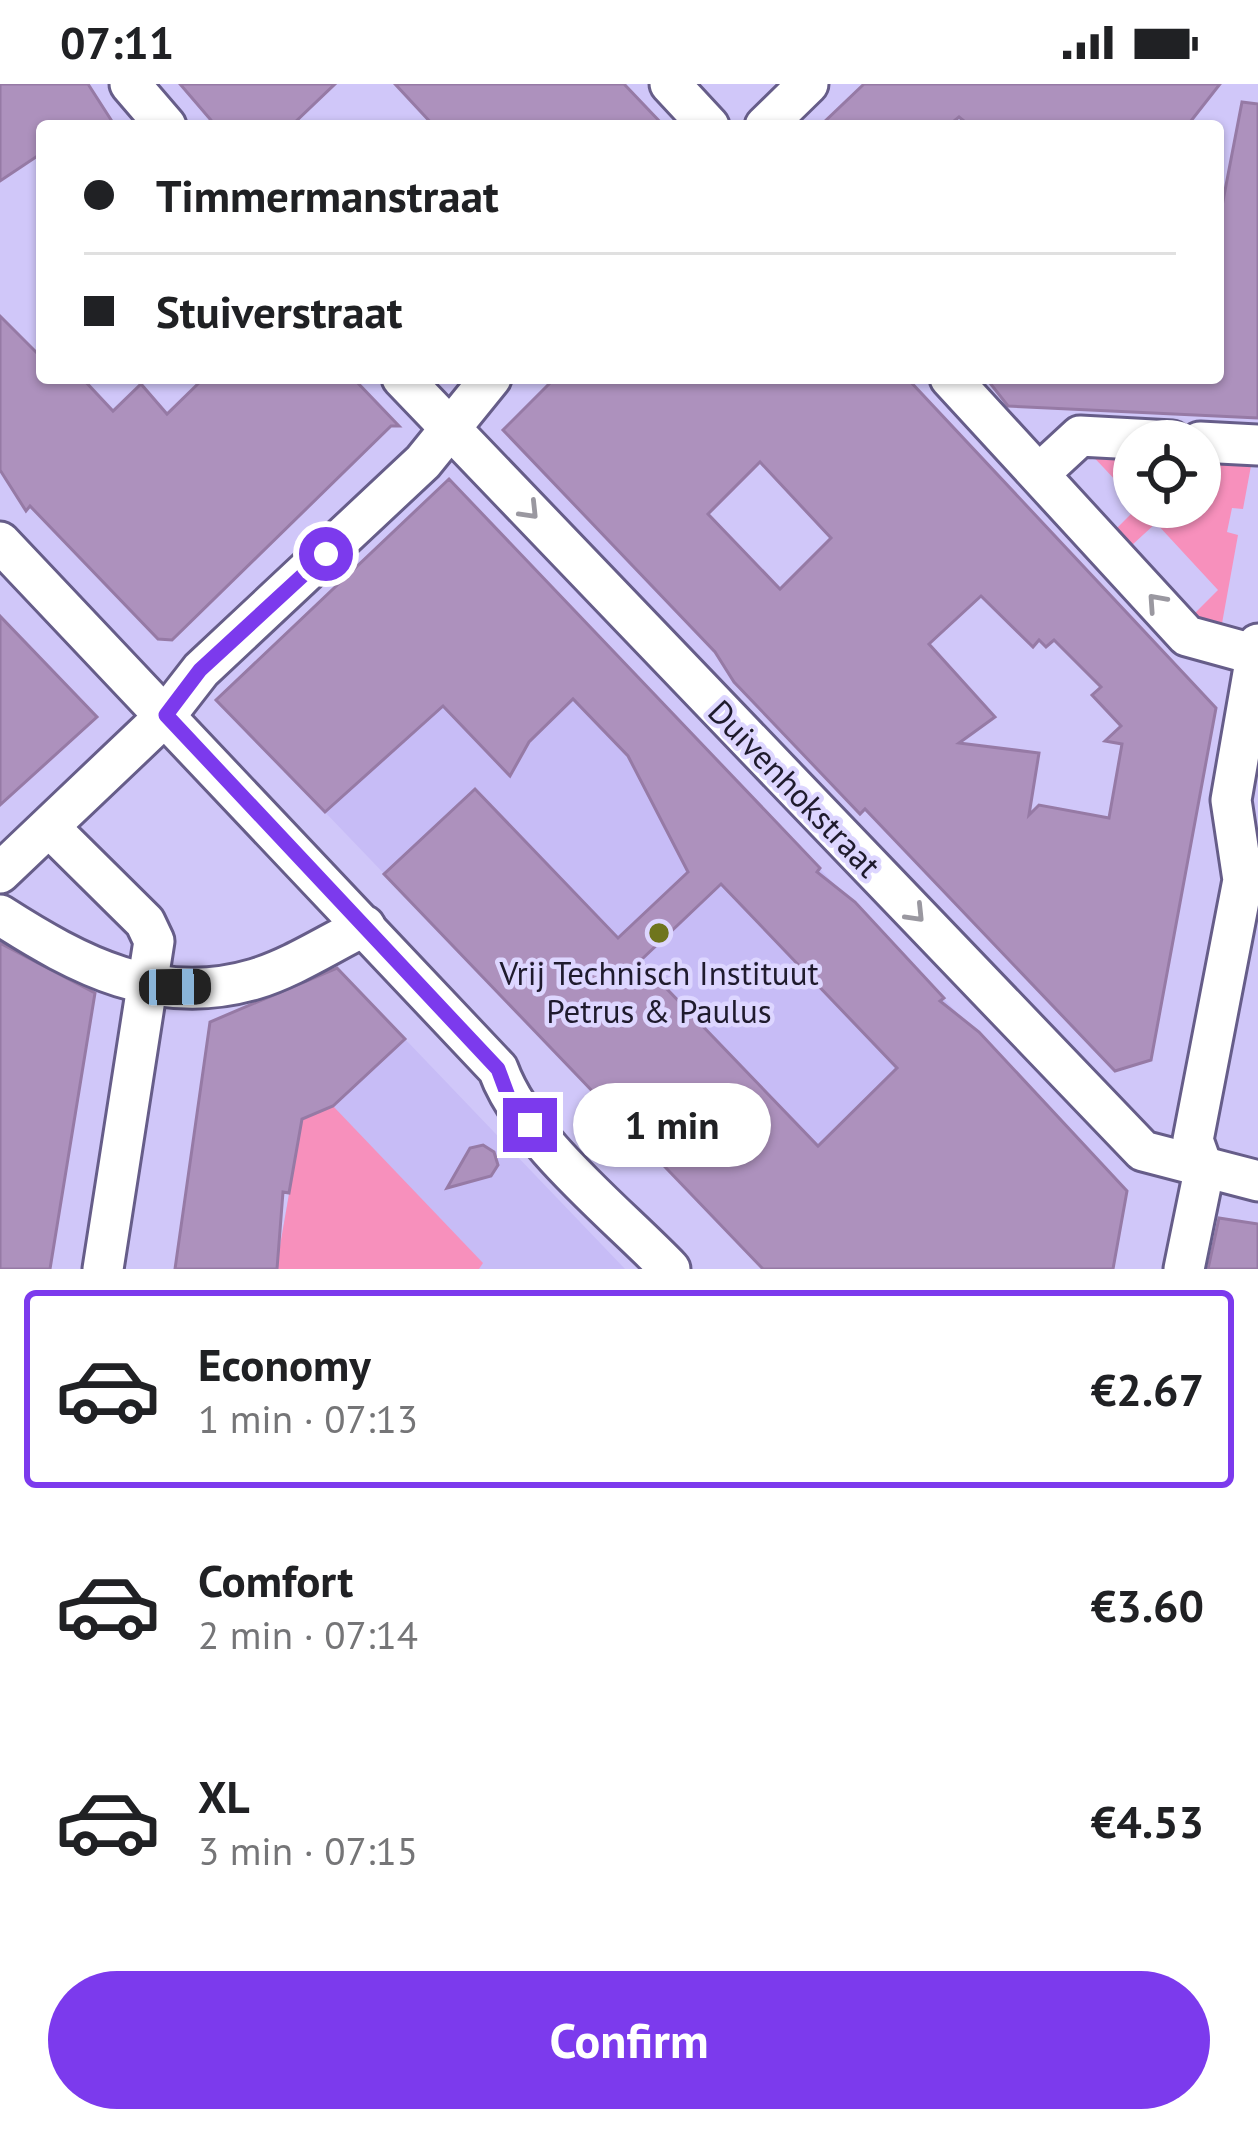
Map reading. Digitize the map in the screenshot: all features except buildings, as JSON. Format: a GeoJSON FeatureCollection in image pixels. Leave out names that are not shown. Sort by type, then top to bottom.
{"type":"FeatureCollection","features":[{"type":"Feature","properties":{"kind":"street"},"geometry":{"type":"LineString","coordinates":[[130,84],[161,120]]}},
{"type":"Feature","properties":{"kind":"street"},"geometry":{"type":"LineString","coordinates":[[670,84],[703,120]]}},
{"type":"Feature","properties":{"kind":"street"},"geometry":{"type":"LineString","coordinates":[[771,120],[808,84]]}},
{"type":"Feature","properties":{"kind":"street","name":"Duivenhokstraat"},"geometry":{"type":"LineString","coordinates":[[408,384],[1143,1151],[1204,1171],[1258,1181]]}},
{"type":"Feature","properties":{"kind":"street"},"geometry":{"type":"LineString","coordinates":[[0,873],[166,715],[200,670],[423,462],[486,384]]}},
{"type":"Feature","properties":{"kind":"street"},"geometry":{"type":"LineString","coordinates":[[956,384],[1186,635],[1257,649],[1231,800],[1243,880],[1193,1140],[1204,1171],[1184,1269]]}},
{"type":"Feature","properties":{"kind":"street"},"geometry":{"type":"LineString","coordinates":[[1041,472],[1080,436],[1113,438]]}},
{"type":"Feature","properties":{"kind":"street"},"geometry":{"type":"LineString","coordinates":[[1221,443],[1258,446]]}},
{"type":"Feature","properties":{"kind":"street"},"geometry":{"type":"LineString","coordinates":[[0,542],[498,1069],[508,1096],[530,1125],[670,1269]]}},
{"type":"Feature","properties":{"kind":"street"},"geometry":{"type":"LineString","coordinates":[[50,828],[145,922],[154,941],[103,1269]]}},
{"type":"Feature","properties":{"kind":"street"},"geometry":{"type":"LineString","coordinates":[[0,915],[74,963],[149,987],[255,979],[365,926]]}},
{"type":"Feature","properties":{"kind":"shaded area"},"geometry":{"type":"Polygon","coordinates":[[[1087,450],[1113,450],[1113,478],[1087,450]]]}},
{"type":"Feature","properties":{"kind":"shaded area"},"geometry":{"type":"Polygon","coordinates":[[[1221,454],[1253,455],[1243,509],[1232,508],[1227,532],[1238,535],[1221,629],[1192,616],[1218,590],[1161,528],[1221,528],[1221,454]]]}},
{"type":"Feature","properties":{"kind":"shaded area"},"geometry":{"type":"Polygon","coordinates":[[[1117,528],[1151,528],[1131,546],[1117,528]]]}},
{"type":"Feature","properties":{"kind":"shaded area","name":"Vrij Technisch Instituut Petrus & Paulus"},"geometry":{"type":"Polygon","coordinates":[[[555,591],[1127,1191],[1113,1269],[763,1269],[299,785],[421,675],[555,591]]]}},
{"type":"Feature","properties":{"kind":"shaded area"},"geometry":{"type":"Polygon","coordinates":[[[405,1039],[625,1269],[276,1269],[302,1119],[333,1106],[405,1039]]]}},
{"type":"Feature","properties":{"kind":"shaded area"},"geometry":{"type":"Polygon","coordinates":[[[333,1106],[483,1263],[479,1269],[276,1269],[302,1119],[333,1106]]]}},
{"type":"Feature","properties":{"kind":"place","name":"Vrij Technisch Instituut Petrus & Paulus"},"geometry":{"type":"Point","coordinates":[659,933]}},
{"type":"Feature","properties":{"kind":"route"},"geometry":{"type":"LineString","coordinates":[[326,554],[200,670],[166,715],[498,1069],[508,1096],[530,1125]]}}]}
